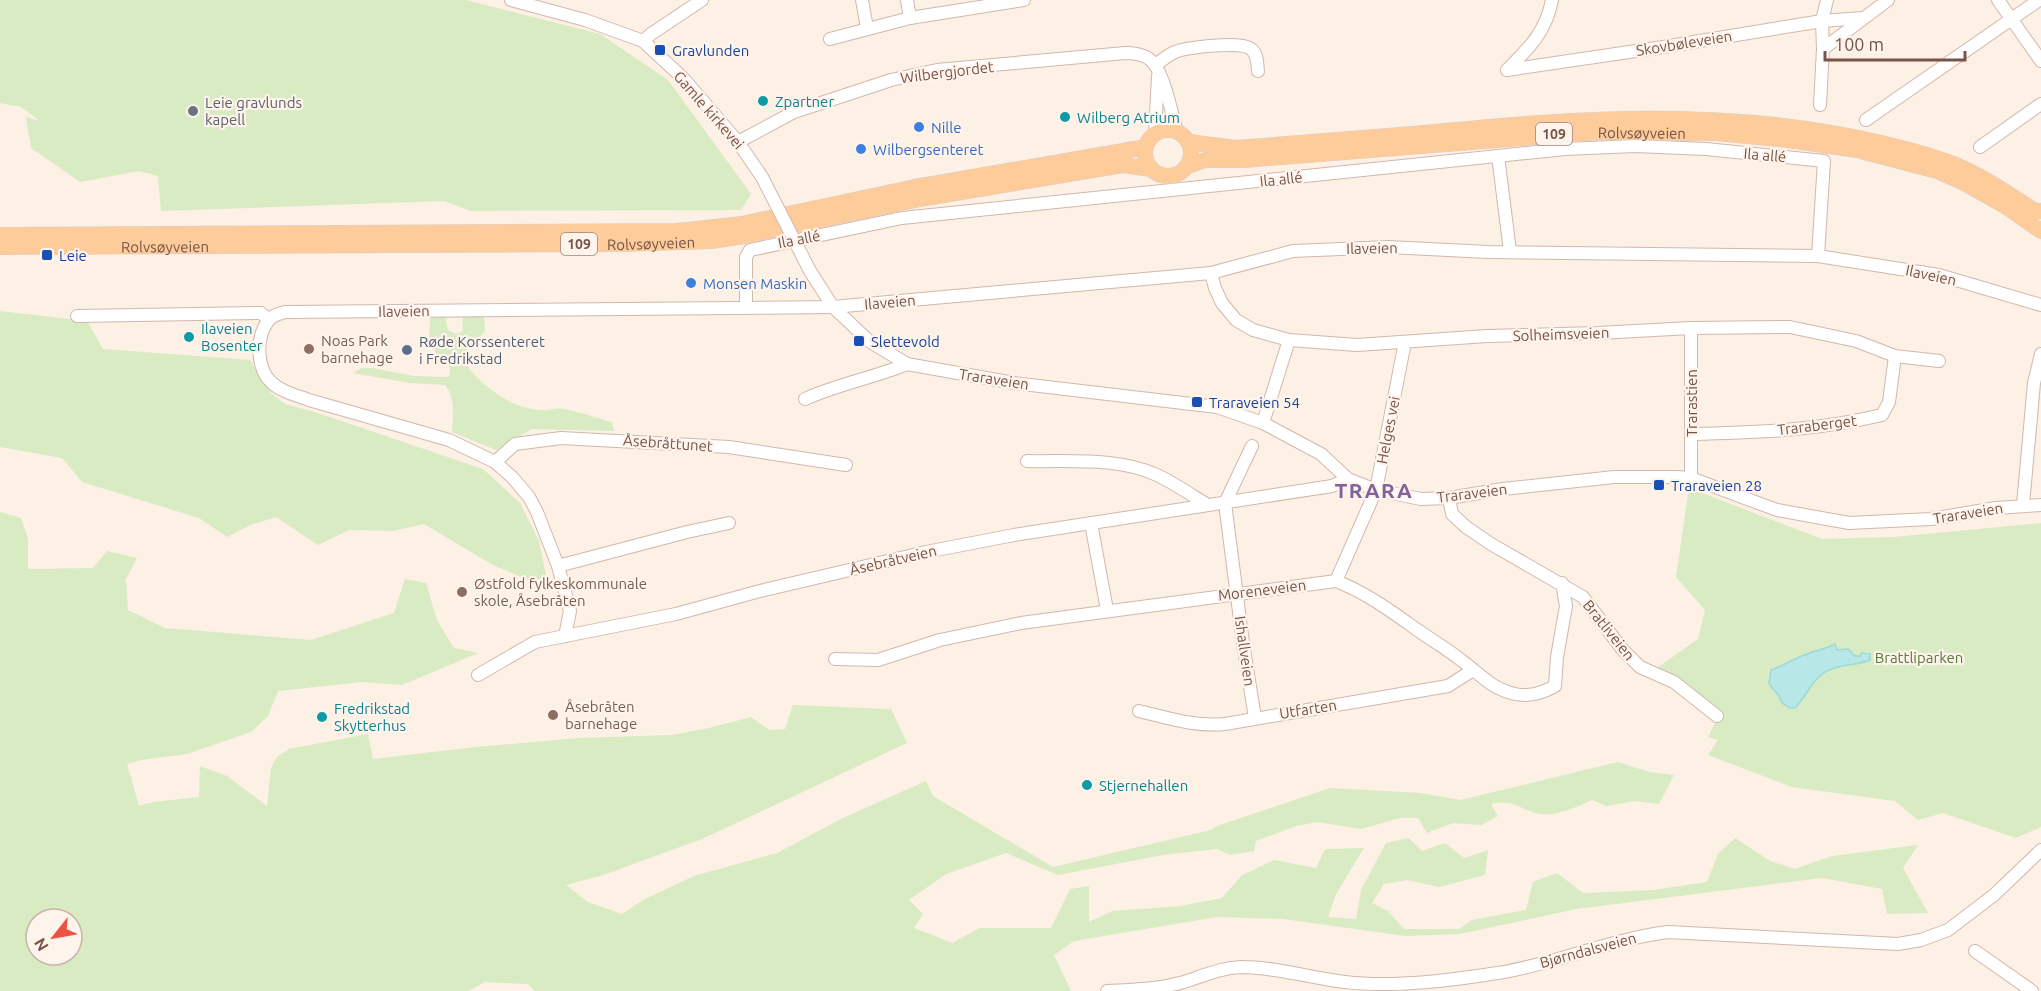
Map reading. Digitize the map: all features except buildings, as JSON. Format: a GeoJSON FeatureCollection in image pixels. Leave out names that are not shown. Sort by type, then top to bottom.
{"type":"FeatureCollection","features":[{"type":"Feature","properties":{"kind":"main road","name":"Rolvsøyveien"},"geometry":{"type":"LineString","coordinates":[[1189,142],[1236,148],[1566,120],[1659,118],[1722,120],[1805,128],[1916,151],[1950,162],[1982,177],[2035,211],[2041,212]]}},
{"type":"Feature","properties":{"kind":"main road"},"geometry":{"type":"LineString","coordinates":[[1151,169],[1146,159],[1146,147],[1155,134],[1165,130],[1177,131],[1189,142],[1191,154],[1188,166]]}},
{"type":"Feature","properties":{"kind":"main road","name":"Rolvsøyveien"},"geometry":{"type":"LineString","coordinates":[[1188,166],[1205,160],[1244,160],[1588,132],[1716,133],[1857,150],[1937,171],[2005,206],[2041,231]]}},
{"type":"Feature","properties":{"kind":"main road","name":"Rolvsøyveien"},"geometry":{"type":"LineString","coordinates":[[0,235],[468,233],[708,228],[773,218],[915,187],[1146,147]]}},
{"type":"Feature","properties":{"kind":"main road","name":"Rolvsøyveien"},"geometry":{"type":"LineString","coordinates":[[0,247],[612,244],[700,241],[778,230],[920,199],[1123,165],[1151,169]]}},
{"type":"Feature","properties":{"kind":"main road","name":"109"},"geometry":{"type":"LineString","coordinates":[[1151,169],[1166,176],[1182,172],[1188,166]]}},
{"type":"Feature","properties":{"kind":"street","name":"Gamle kirkevei"},"geometry":{"type":"LineString","coordinates":[[511,0],[585,20],[643,42],[683,78],[738,142],[762,177],[810,271],[833,307]]}},
{"type":"Feature","properties":{"kind":"street"},"geometry":{"type":"LineString","coordinates":[[643,42],[651,34],[702,0]]}},
{"type":"Feature","properties":{"kind":"street"},"geometry":{"type":"LineString","coordinates":[[862,0],[867,28]]}},
{"type":"Feature","properties":{"kind":"street"},"geometry":{"type":"LineString","coordinates":[[907,0],[910,18]]}},
{"type":"Feature","properties":{"kind":"street"},"geometry":{"type":"LineString","coordinates":[[830,39],[952,6],[1024,0]]}},
{"type":"Feature","properties":{"kind":"street","name":"Skovbøleveien"},"geometry":{"type":"LineString","coordinates":[[1552,0],[1549,17],[1541,32],[1507,70],[1822,21],[1862,18]]}},
{"type":"Feature","properties":{"kind":"street"},"geometry":{"type":"LineString","coordinates":[[1820,105],[1822,21],[1827,0]]}},
{"type":"Feature","properties":{"kind":"street"},"geometry":{"type":"LineString","coordinates":[[1823,49],[1888,0]]}},
{"type":"Feature","properties":{"kind":"street"},"geometry":{"type":"LineString","coordinates":[[1998,0],[2041,61]]}},
{"type":"Feature","properties":{"kind":"street"},"geometry":{"type":"LineString","coordinates":[[1866,120],[2039,0]]}},
{"type":"Feature","properties":{"kind":"street"},"geometry":{"type":"LineString","coordinates":[[1155,134],[1157,70],[1168,55],[1178,51],[1241,45],[1251,48],[1257,55],[1258,71]]}},
{"type":"Feature","properties":{"kind":"street","name":"Wilbergjordet"},"geometry":{"type":"LineString","coordinates":[[738,142],[794,112],[835,97],[891,80],[937,70],[1125,53],[1146,57],[1157,70]]}},
{"type":"Feature","properties":{"kind":"street"},"geometry":{"type":"LineString","coordinates":[[1157,70],[1167,90],[1177,131]]}},
{"type":"Feature","properties":{"kind":"street"},"geometry":{"type":"LineString","coordinates":[[1980,147],[2041,104]]}},
{"type":"Feature","properties":{"kind":"street","name":"Ila allé"},"geometry":{"type":"LineString","coordinates":[[746,306],[746,257],[750,250],[902,218],[1565,149],[1635,146],[1706,149],[1824,161],[1818,256]]}},
{"type":"Feature","properties":{"kind":"street"},"geometry":{"type":"LineString","coordinates":[[1498,156],[1510,251]]}},
{"type":"Feature","properties":{"kind":"street","name":"Ilaveien"},"geometry":{"type":"LineString","coordinates":[[77,316],[261,313],[269,320],[285,312],[833,307],[1211,273],[1293,251],[1388,247],[1818,256],[1939,275],[2041,305]]}},
{"type":"Feature","properties":{"kind":"street","name":"Solheimsveien"},"geometry":{"type":"LineString","coordinates":[[1211,273],[1222,303],[1236,320],[1253,330],[1289,340],[1357,345],[1486,336],[1691,328],[1790,327],[1856,341],[1895,356],[1940,361]]}},
{"type":"Feature","properties":{"kind":"street","name":"Traraveien"},"geometry":{"type":"LineString","coordinates":[[833,307],[869,340],[907,364],[1014,383],[1217,408],[1263,423],[1321,454],[1348,479],[1376,490],[1421,499],[1449,498],[1503,489],[1614,477],[1691,478],[1777,510],[1849,523],[1931,519],[2023,505],[2041,505]]}},
{"type":"Feature","properties":{"kind":"street"},"geometry":{"type":"LineString","coordinates":[[269,320],[261,339],[260,351],[263,370],[273,384],[309,400],[450,440],[495,462],[512,477],[529,496],[544,526],[558,566],[570,611],[565,636]]}},
{"type":"Feature","properties":{"kind":"street","name":"Trarastien"},"geometry":{"type":"LineString","coordinates":[[1691,328],[1691,478]]}},
{"type":"Feature","properties":{"kind":"street"},"geometry":{"type":"LineString","coordinates":[[1263,423],[1289,340]]}},
{"type":"Feature","properties":{"kind":"street","name":"Helges vei"},"geometry":{"type":"LineString","coordinates":[[1336,581],[1376,490],[1405,342]]}},
{"type":"Feature","properties":{"kind":"street"},"geometry":{"type":"LineString","coordinates":[[2023,505],[2034,383],[2041,354]]}},
{"type":"Feature","properties":{"kind":"street","name":"Traraberget"},"geometry":{"type":"LineString","coordinates":[[1691,434],[1791,430],[1851,423],[1882,415],[1889,402],[1895,356]]}},
{"type":"Feature","properties":{"kind":"street"},"geometry":{"type":"LineString","coordinates":[[805,399],[907,364]]}},
{"type":"Feature","properties":{"kind":"street","name":"Åsebråttunet"},"geometry":{"type":"LineString","coordinates":[[495,462],[515,444],[561,438],[729,447],[846,465]]}},
{"type":"Feature","properties":{"kind":"street"},"geometry":{"type":"LineString","coordinates":[[1225,503],[1252,446]]}},
{"type":"Feature","properties":{"kind":"street"},"geometry":{"type":"LineString","coordinates":[[1027,461],[1104,463],[1137,469],[1156,475],[1206,504]]}},
{"type":"Feature","properties":{"kind":"street"},"geometry":{"type":"LineString","coordinates":[[1320,488],[1335,467]]}},
{"type":"Feature","properties":{"kind":"street","name":"Åsebråtveien"},"geometry":{"type":"LineString","coordinates":[[478,675],[535,642],[676,614],[760,591],[926,552],[1206,504],[1332,486],[1348,479]]}},
{"type":"Feature","properties":{"kind":"street","name":"Bratliveien"},"geometry":{"type":"LineString","coordinates":[[1449,498],[1452,514],[1466,527],[1526,565],[1562,583],[1583,597],[1622,649],[1640,667],[1674,682],[1717,716]]}},
{"type":"Feature","properties":{"kind":"street","name":"Ishallveien"},"geometry":{"type":"LineString","coordinates":[[1225,503],[1255,718]]}},
{"type":"Feature","properties":{"kind":"street"},"geometry":{"type":"LineString","coordinates":[[558,566],[729,523]]}},
{"type":"Feature","properties":{"kind":"street"},"geometry":{"type":"LineString","coordinates":[[1091,523],[1107,610]]}},
{"type":"Feature","properties":{"kind":"street"},"geometry":{"type":"LineString","coordinates":[[1336,581],[1385,606],[1464,661],[1488,683],[1516,694],[1541,693],[1555,686],[1557,657],[1566,606],[1562,583]]}},
{"type":"Feature","properties":{"kind":"street","name":"Moreneveien"},"geometry":{"type":"LineString","coordinates":[[835,659],[878,660],[940,640],[1010,625],[1107,610],[1336,581]]}},
{"type":"Feature","properties":{"kind":"street","name":"Utfarten"},"geometry":{"type":"LineString","coordinates":[[1139,711],[1187,723],[1210,725],[1448,686],[1473,670]]}},
{"type":"Feature","properties":{"kind":"street","name":"Bjørndalsveien"},"geometry":{"type":"LineString","coordinates":[[1107,991],[1185,986],[1215,970],[1239,967],[1346,982],[1412,982],[1504,972],[1642,935],[1668,932],[1898,944],[1921,940],[1948,930],[1994,895],[2041,850]]}},
{"type":"Feature","properties":{"kind":"street"},"geometry":{"type":"LineString","coordinates":[[1975,951],[2032,991]]}},
{"type":"Feature","properties":{"kind":"green space"},"geometry":{"type":"Polygon","coordinates":[[[0,0],[466,0],[600,34],[668,80],[751,194],[741,210],[471,211],[444,201],[161,211],[158,176],[139,171],[80,182],[31,148],[26,117],[40,121],[21,107],[0,103],[0,0]]]}},
{"type":"Feature","properties":{"kind":"green space"},"geometry":{"type":"Polygon","coordinates":[[[0,311],[87,321],[103,349],[250,360],[271,393],[285,404],[483,469],[520,503],[539,541],[549,589],[491,564],[424,524],[393,531],[349,530],[318,545],[276,517],[248,526],[227,537],[199,518],[82,482],[62,458],[0,447],[0,311]]]}},
{"type":"Feature","properties":{"kind":"green space"},"geometry":{"type":"Polygon","coordinates":[[[430,315],[447,316],[448,330],[456,334],[462,332],[463,317],[484,317],[485,331],[468,348],[465,355],[466,362],[476,377],[503,397],[528,408],[568,410],[612,422],[614,431],[532,429],[496,450],[452,432],[452,401],[445,385],[410,383],[353,373],[362,368],[372,368],[414,376],[449,377],[448,362],[435,362],[435,345],[429,343],[430,315]]]}},
{"type":"Feature","properties":{"kind":"green space","name":"Brattliparken"},"geometry":{"type":"Polygon","coordinates":[[[1689,488],[1822,539],[1893,537],[2041,523],[2041,827],[2016,838],[1943,813],[1918,820],[1895,801],[1792,787],[1708,755],[1718,740],[1708,737],[1716,721],[1654,670],[1698,639],[1705,610],[1676,577],[1689,488]]]}},
{"type":"Feature","properties":{"kind":"green space"},"geometry":{"type":"Polygon","coordinates":[[[0,512],[21,518],[28,539],[28,569],[93,568],[107,551],[137,558],[126,579],[128,610],[165,628],[311,640],[394,613],[405,579],[426,583],[437,620],[454,648],[478,653],[402,685],[362,682],[278,691],[268,716],[251,732],[187,754],[127,764],[139,806],[153,802],[199,797],[200,766],[227,776],[267,806],[271,768],[277,757],[289,749],[368,734],[373,759],[579,738],[672,735],[751,717],[769,730],[785,729],[793,705],[891,709],[907,743],[702,839],[603,875],[566,885],[588,902],[622,914],[643,900],[694,876],[777,853],[843,818],[926,781],[933,796],[1053,867],[1211,830],[1330,788],[1420,793],[1461,800],[1618,762],[1649,772],[1674,775],[1659,804],[1634,801],[1607,806],[1592,800],[1565,811],[1543,814],[1511,803],[1491,804],[1498,816],[1481,825],[1453,823],[1427,833],[1418,818],[1400,818],[1361,829],[1317,822],[1296,826],[1256,841],[1254,851],[1230,855],[1217,849],[1163,855],[1058,875],[1006,853],[946,874],[909,900],[923,914],[914,928],[952,943],[980,928],[1051,928],[1070,889],[1089,886],[1089,922],[1112,911],[1181,906],[1222,898],[1241,876],[1274,860],[1316,868],[1325,849],[1364,848],[1336,894],[1328,917],[1356,919],[1361,890],[1386,843],[1409,838],[1422,851],[1445,843],[1464,858],[1488,850],[1485,875],[1439,887],[1408,880],[1384,884],[1372,903],[1388,911],[1404,929],[1459,929],[1472,920],[1526,910],[1533,882],[1557,873],[1583,893],[1653,890],[1707,882],[1718,854],[1735,838],[1770,861],[1795,869],[1832,856],[1918,845],[1903,868],[1928,913],[1887,914],[1882,889],[1822,878],[1576,909],[1460,934],[1405,936],[1284,919],[1217,917],[1074,941],[1054,955],[1071,991],[535,991],[528,984],[485,982],[468,991],[0,991],[0,512]]]}},
{"type":"Feature","properties":{"kind":"water"},"geometry":{"type":"Polygon","coordinates":[[[1835,644],[1837,650],[1848,649],[1855,656],[1861,656],[1861,653],[1870,654],[1870,660],[1834,668],[1823,673],[1795,708],[1782,703],[1769,683],[1771,670],[1835,644]]]}},
{"type":"Feature","properties":{"kind":"place","name":"Gravlunden"},"geometry":{"type":"Point","coordinates":[660,50]}},
{"type":"Feature","properties":{"kind":"place","name":"Zpartner"},"geometry":{"type":"Point","coordinates":[763,101]}},
{"type":"Feature","properties":{"kind":"place","name":"Leie gravlunds kapell"},"geometry":{"type":"Point","coordinates":[193,111]}},
{"type":"Feature","properties":{"kind":"place","name":"Wilberg Atrium"},"geometry":{"type":"Point","coordinates":[1065,117]}},
{"type":"Feature","properties":{"kind":"place","name":"Nille"},"geometry":{"type":"Point","coordinates":[919,127]}},
{"type":"Feature","properties":{"kind":"place","name":"Wilbergsenteret"},"geometry":{"type":"Point","coordinates":[861,149]}},
{"type":"Feature","properties":{"kind":"place","name":"Leie"},"geometry":{"type":"Point","coordinates":[47,255]}},
{"type":"Feature","properties":{"kind":"place","name":"Monsen Maskin"},"geometry":{"type":"Point","coordinates":[691,283]}},
{"type":"Feature","properties":{"kind":"place","name":"Ilaveien Bosenter"},"geometry":{"type":"Point","coordinates":[189,337]}},
{"type":"Feature","properties":{"kind":"place","name":"Slettevold"},"geometry":{"type":"Point","coordinates":[859,341]}},
{"type":"Feature","properties":{"kind":"place","name":"Noas Park barnehage"},"geometry":{"type":"Point","coordinates":[309,349]}},
{"type":"Feature","properties":{"kind":"place","name":"Røde Korssenteret i Fredrikstad"},"geometry":{"type":"Point","coordinates":[407,350]}},
{"type":"Feature","properties":{"kind":"place","name":"Traraveien 54"},"geometry":{"type":"Point","coordinates":[1197,402]}},
{"type":"Feature","properties":{"kind":"place","name":"Traraveien 28"},"geometry":{"type":"Point","coordinates":[1659,485]}},
{"type":"Feature","properties":{"kind":"place","name":"Østfold fylkeskommunale skole, Åsebråten"},"geometry":{"type":"Point","coordinates":[462,592]}},
{"type":"Feature","properties":{"kind":"place","name":"Åsebråten barnehage"},"geometry":{"type":"Point","coordinates":[553,715]}},
{"type":"Feature","properties":{"kind":"place","name":"Fredrikstad Skytterhus"},"geometry":{"type":"Point","coordinates":[322,717]}},
{"type":"Feature","properties":{"kind":"place","name":"Stjernehallen"},"geometry":{"type":"Point","coordinates":[1087,785]}},
{"type":"Feature","properties":{"kind":"district","name":"TRARA"},"geometry":{"type":"Point","coordinates":[1374,490]}}]}
